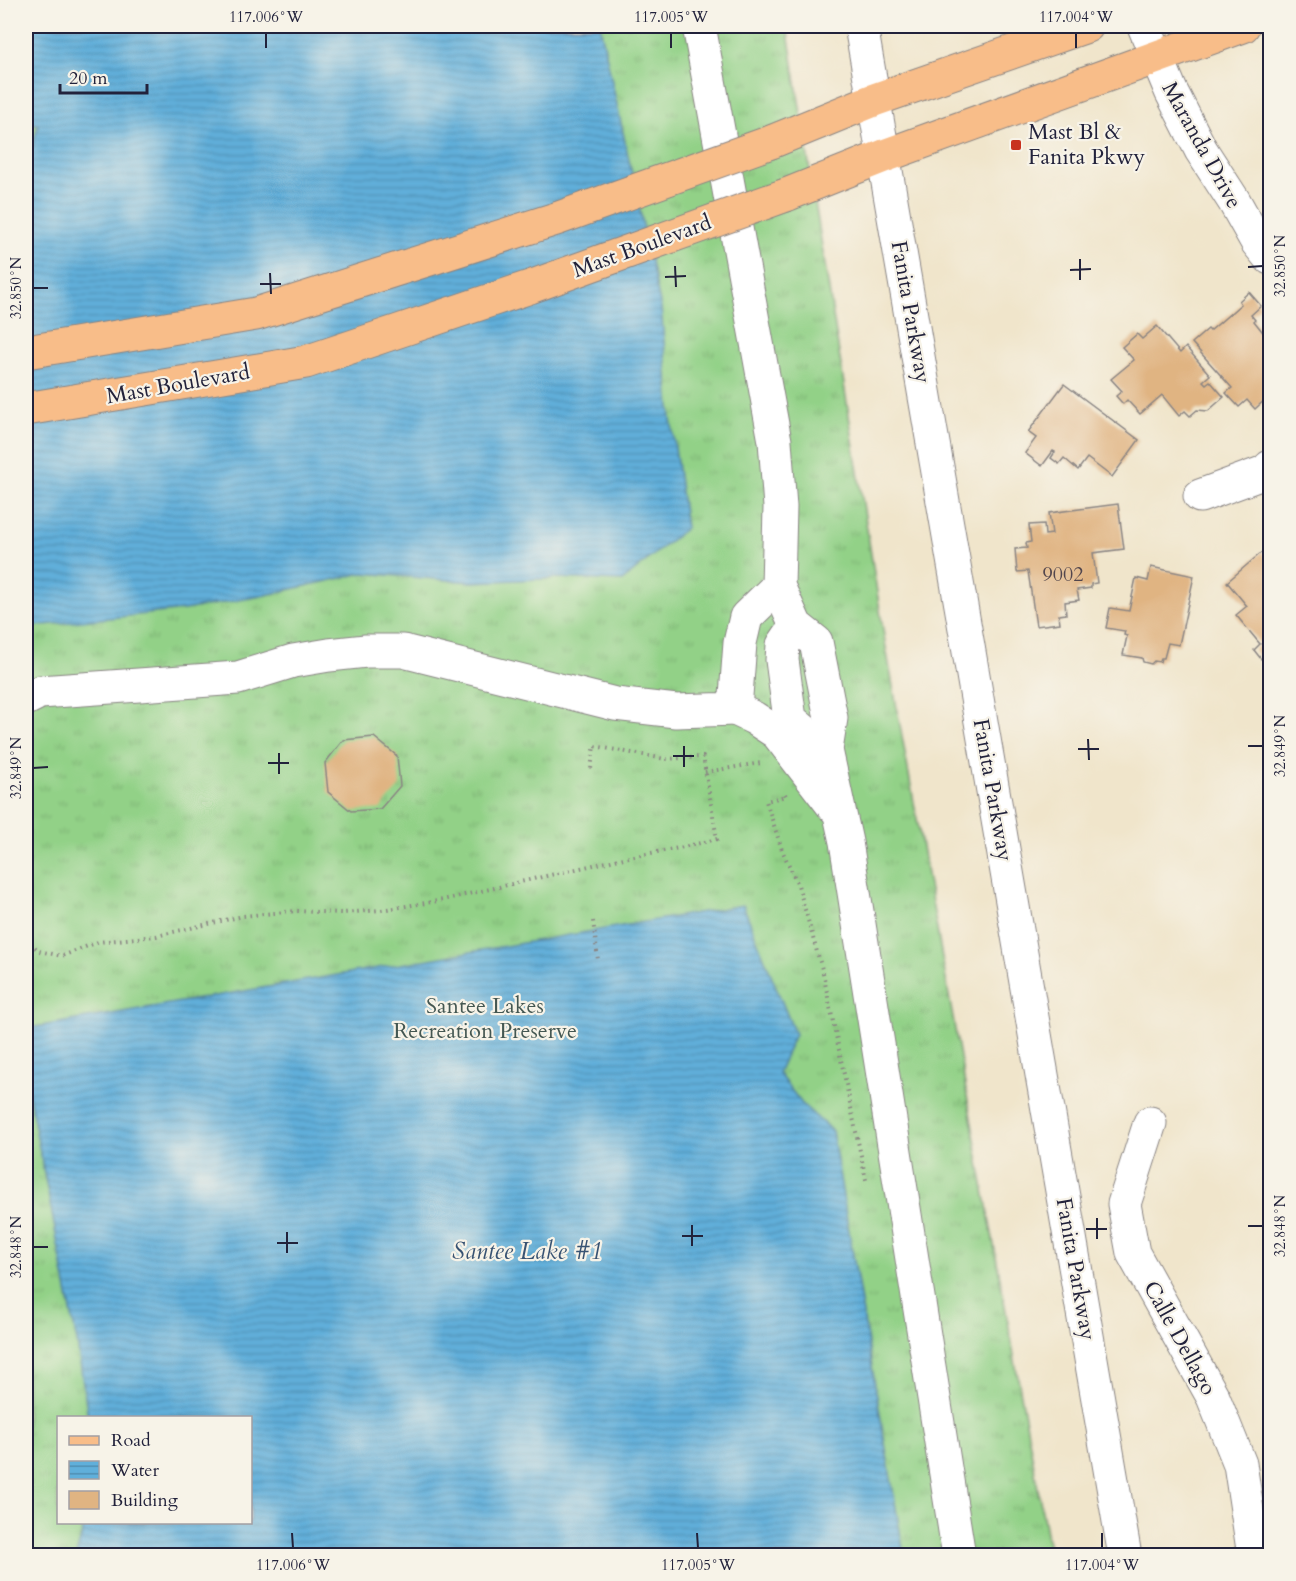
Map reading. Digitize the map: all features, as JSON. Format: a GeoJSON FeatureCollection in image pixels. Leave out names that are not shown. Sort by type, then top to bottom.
{"type":"FeatureCollection","features":[{"type":"Feature","properties":{"kind":"main road"},"geometry":{"type":"LineString","coordinates":[[26,352],[256,314],[559,218],[771,142],[874,100],[1087,26]]}},
{"type":"Feature","properties":{"kind":"main road","name":"Mast Boulevard"},"geometry":{"type":"LineString","coordinates":[[26,409],[306,362],[521,290],[1244,26]]}},
{"type":"Feature","properties":{"kind":"street"},"geometry":{"type":"LineString","coordinates":[[699,26],[775,441],[780,507],[778,586],[796,626],[816,642],[831,718],[826,750],[846,842],[959,1556]]}},
{"type":"Feature","properties":{"kind":"street","name":"Fanita Parkway"},"geometry":{"type":"LineString","coordinates":[[861,26],[1125,1556]]}},
{"type":"Feature","properties":{"kind":"street","name":"Maranda Drive"},"geometry":{"type":"LineString","coordinates":[[1144,26],[1155,57],[1201,150],[1257,242],[1270,258]]}},
{"type":"Feature","properties":{"kind":"street"},"geometry":{"type":"LineString","coordinates":[[1200,496],[1265,472],[1270,467]]}},
{"type":"Feature","properties":{"kind":"street"},"geometry":{"type":"LineString","coordinates":[[735,709],[740,644],[746,617],[778,586]]}},
{"type":"Feature","properties":{"kind":"street"},"geometry":{"type":"LineString","coordinates":[[26,699],[40,692],[238,678],[292,661],[366,651],[403,651],[615,704],[676,711],[735,709],[777,733],[840,816]]}},
{"type":"Feature","properties":{"kind":"street","name":"Calle Dellago"},"geometry":{"type":"LineString","coordinates":[[1150,1123],[1124,1204],[1132,1253],[1213,1396],[1240,1464],[1254,1556]]}},
{"type":"Feature","properties":{"kind":"path"},"geometry":{"type":"LineString","coordinates":[[26,939],[39,951],[62,956],[98,942],[156,936],[243,916],[296,911],[342,913],[381,910],[438,901],[717,839],[703,757],[665,759],[594,746],[591,769]]}},
{"type":"Feature","properties":{"kind":"path"},"geometry":{"type":"LineString","coordinates":[[705,772],[768,762]]}},
{"type":"Feature","properties":{"kind":"path"},"geometry":{"type":"LineString","coordinates":[[786,796],[766,801],[782,850],[798,885],[823,973],[866,1181]]}},
{"type":"Feature","properties":{"kind":"path"},"geometry":{"type":"LineString","coordinates":[[594,921],[598,960]]}},
{"type":"Feature","properties":{"kind":"green space","name":"Santee Lakes Recreation Preserve"},"geometry":{"type":"Polygon","coordinates":[[[26,26],[787,26],[885,642],[1050,1555],[26,1556],[26,26]]]}},
{"type":"Feature","properties":{"kind":"water"},"geometry":{"type":"Polygon","coordinates":[[[26,26],[600,26],[661,308],[671,418],[686,528],[622,581],[559,578],[472,582],[363,573],[261,596],[184,610],[34,626],[26,617],[26,152],[32,148],[38,125],[26,121],[26,26]]]}},
{"type":"Feature","properties":{"kind":"water","name":"Santee Lake #1"},"geometry":{"type":"Polygon","coordinates":[[[743,905],[795,1034],[778,1073],[803,1105],[832,1131],[904,1555],[76,1555],[85,1524],[252,1524],[252,1416],[88,1416],[77,1342],[26,1081],[26,1039],[30,1028],[743,905]]]}},
{"type":"Feature","properties":{"kind":"building"},"geometry":{"type":"Polygon","coordinates":[[[1249,292],[1261,306],[1251,315],[1270,341],[1270,395],[1255,409],[1247,400],[1239,407],[1226,393],[1232,388],[1192,343],[1208,329],[1210,331],[1241,304],[1239,301],[1249,292]]]}},
{"type":"Feature","properties":{"kind":"building"},"geometry":{"type":"Polygon","coordinates":[[[1157,326],[1180,353],[1186,347],[1210,375],[1203,381],[1206,384],[1210,381],[1224,397],[1208,411],[1197,410],[1190,416],[1185,411],[1179,416],[1162,395],[1140,414],[1127,400],[1123,404],[1116,396],[1122,391],[1111,379],[1134,360],[1122,347],[1137,334],[1142,339],[1157,326]]]}},
{"type":"Feature","properties":{"kind":"building"},"geometry":{"type":"Polygon","coordinates":[[[1064,384],[1139,440],[1112,477],[1087,458],[1078,470],[1064,458],[1059,464],[1051,458],[1055,452],[1053,451],[1042,466],[1025,453],[1036,438],[1028,432],[1064,384]]]}},
{"type":"Feature","properties":{"kind":"building"},"geometry":{"type":"Polygon","coordinates":[[[1118,504],[1124,549],[1093,553],[1097,583],[1091,584],[1091,588],[1077,590],[1079,600],[1065,602],[1066,614],[1059,615],[1060,623],[1036,626],[1028,571],[1017,572],[1015,549],[1027,548],[1026,543],[1031,542],[1029,525],[1044,524],[1045,535],[1052,534],[1049,513],[1118,504]]]}},
{"type":"Feature","properties":{"kind":"building"},"geometry":{"type":"Polygon","coordinates":[[[1262,552],[1270,564],[1270,651],[1261,659],[1254,650],[1260,644],[1236,615],[1247,606],[1227,582],[1262,552]]]}},
{"type":"Feature","properties":{"kind":"building"},"geometry":{"type":"Polygon","coordinates":[[[1151,567],[1194,576],[1179,645],[1168,643],[1164,658],[1161,658],[1160,662],[1154,661],[1151,664],[1143,662],[1142,658],[1123,655],[1127,636],[1124,635],[1125,631],[1106,628],[1110,608],[1129,611],[1136,578],[1148,581],[1151,567]]]}},
{"type":"Feature","properties":{"kind":"building"},"geometry":{"type":"Polygon","coordinates":[[[374,737],[397,756],[400,786],[380,809],[351,811],[328,792],[325,763],[343,740],[374,737]]]}},
{"type":"Feature","properties":{"kind":"place","name":"Mast Bl & Fanita Pkwy"},"geometry":{"type":"Point","coordinates":[1016,145]}}]}
